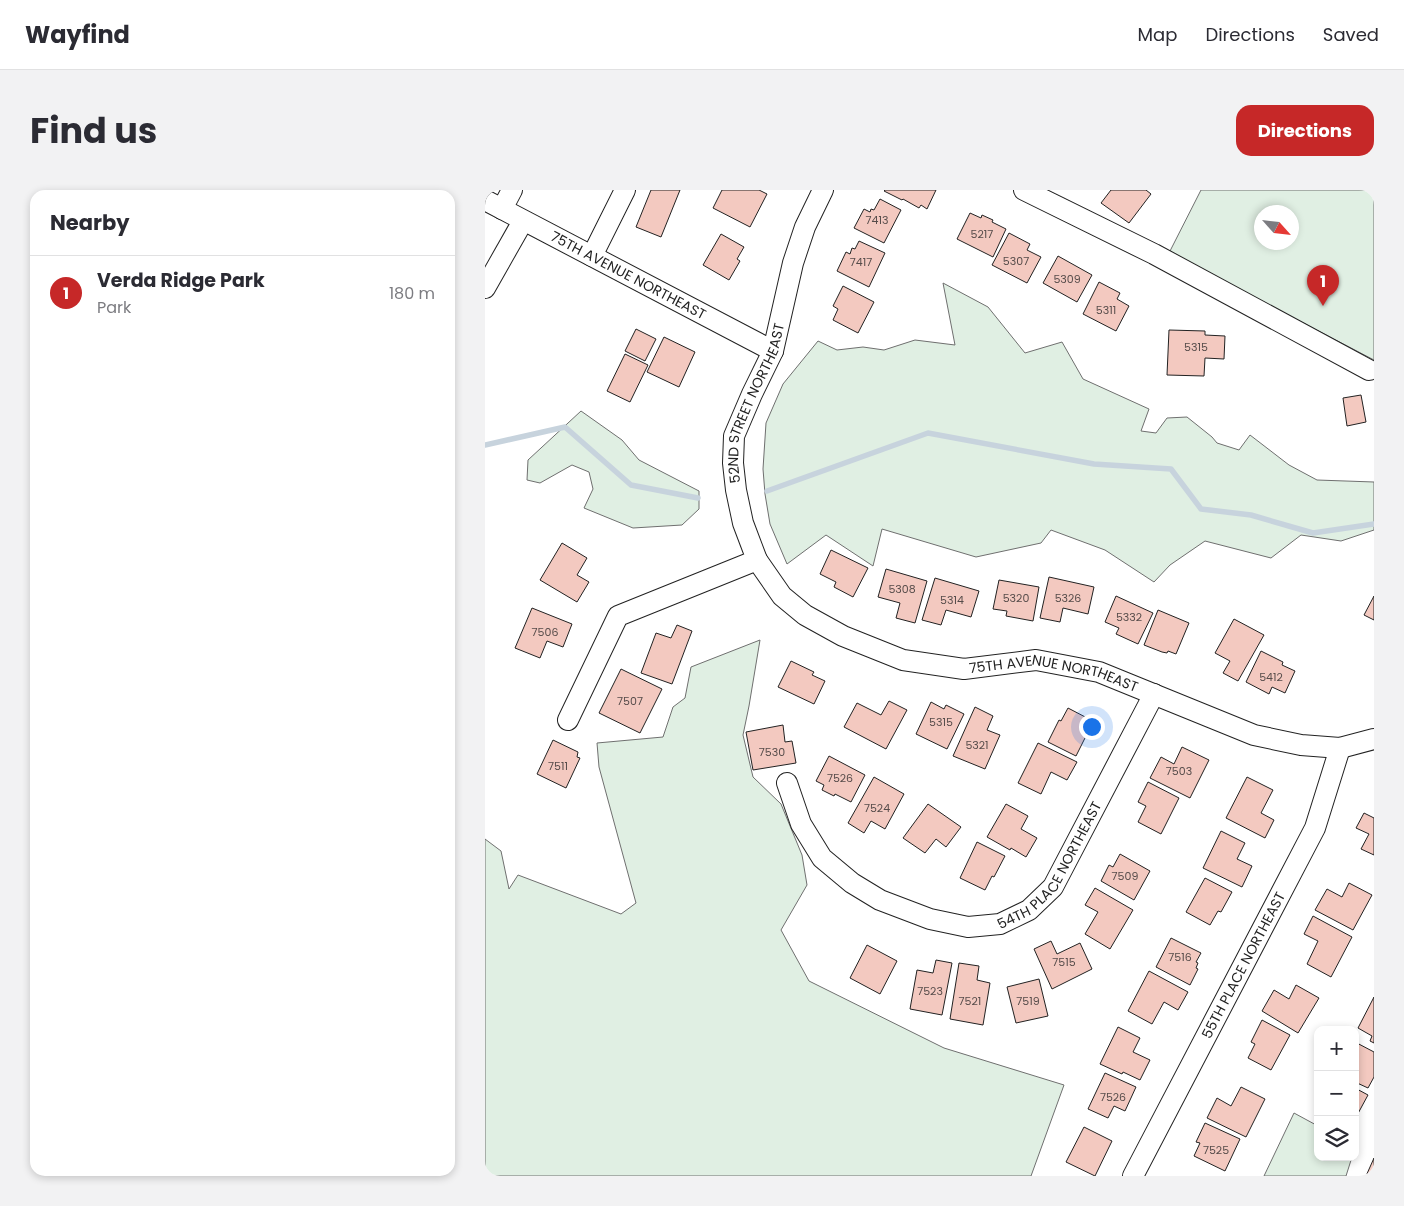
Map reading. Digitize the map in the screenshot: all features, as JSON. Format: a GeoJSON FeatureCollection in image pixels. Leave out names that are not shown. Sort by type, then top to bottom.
{"type":"FeatureCollection","features":[{"type":"Feature","properties":{"kind":"street"},"geometry":{"type":"LineString","coordinates":[[493,205],[512,190]]}},
{"type":"Feature","properties":{"kind":"street"},"geometry":{"type":"LineString","coordinates":[[592,256],[625,190]]}},
{"type":"Feature","properties":{"kind":"street","name":"52ND STREET NORTHEAST"},"geometry":{"type":"LineString","coordinates":[[757,560],[743,523],[738,498],[733,463],[734,436],[773,352],[791,273],[805,226],[823,190]]}},
{"type":"Feature","properties":{"kind":"street"},"geometry":{"type":"LineString","coordinates":[[1024,190],[1154,254],[1369,370]]}},
{"type":"Feature","properties":{"kind":"street","name":"75TH AVENUE NORTHEAST"},"geometry":{"type":"LineString","coordinates":[[493,205],[773,352]]}},
{"type":"Feature","properties":{"kind":"street"},"geometry":{"type":"LineString","coordinates":[[485,288],[523,220]]}},
{"type":"Feature","properties":{"kind":"street"},"geometry":{"type":"LineString","coordinates":[[569,720],[618,616],[757,560]]}},
{"type":"Feature","properties":{"kind":"street","name":"75TH AVENUE NORTHEAST"},"geometry":{"type":"LineString","coordinates":[[757,560],[782,596],[805,615],[843,636],[903,660],[964,669],[1036,660],[1099,672],[1254,735],[1301,745],[1340,748],[1374,739]]}},
{"type":"Feature","properties":{"kind":"street","name":"54TH PLACE NORTHEAST"},"geometry":{"type":"LineString","coordinates":[[787,783],[801,824],[822,858],[852,882],[880,900],[930,918],[968,927],[1000,924],[1029,910],[1053,887],[1154,694]]}},
{"type":"Feature","properties":{"kind":"street","name":"55TH PLACE NORTHEAST"},"geometry":{"type":"LineString","coordinates":[[1133,1176],[1315,828],[1340,748]]}},
{"type":"Feature","properties":{"kind":"green space"},"geometry":{"type":"Polygon","coordinates":[[[1201,190],[1374,190],[1374,360],[1169,253],[1201,190]]]}},
{"type":"Feature","properties":{"kind":"green space"},"geometry":{"type":"Polygon","coordinates":[[[943,283],[988,307],[1025,353],[1062,342],[1083,379],[1149,409],[1141,431],[1156,433],[1167,418],[1187,417],[1217,443],[1239,450],[1250,435],[1289,465],[1317,480],[1374,482],[1374,530],[1341,541],[1301,535],[1271,558],[1205,541],[1170,565],[1154,582],[1105,550],[1051,530],[1041,543],[976,557],[882,529],[873,566],[826,535],[787,564],[770,524],[763,469],[766,423],[783,384],[818,341],[837,350],[863,347],[884,350],[915,340],[955,345],[943,283]]]}},
{"type":"Feature","properties":{"kind":"green space"},"geometry":{"type":"Polygon","coordinates":[[[581,411],[622,440],[639,460],[699,491],[699,509],[682,525],[633,528],[584,508],[593,489],[589,472],[572,465],[540,483],[527,480],[528,460],[581,411]]]}},
{"type":"Feature","properties":{"kind":"green space"},"geometry":{"type":"Polygon","coordinates":[[[760,640],[743,735],[753,777],[781,804],[802,855],[807,885],[781,930],[809,981],[944,1048],[1064,1085],[1031,1176],[485,1176],[485,839],[501,851],[509,889],[518,875],[621,914],[636,903],[599,767],[597,743],[663,737],[673,707],[685,698],[691,667],[760,640]]]}},
{"type":"Feature","properties":{"kind":"green space"},"geometry":{"type":"Polygon","coordinates":[[[1294,1113],[1314,1124],[1314,1161],[1351,1161],[1346,1176],[1264,1176],[1294,1113]]]}},
{"type":"Feature","properties":{"kind":"building"},"geometry":{"type":"Polygon","coordinates":[[[651,190],[680,190],[661,237],[636,227],[651,190]]]}},
{"type":"Feature","properties":{"kind":"building"},"geometry":{"type":"Polygon","coordinates":[[[722,190],[759,190],[767,194],[750,227],[713,208],[722,190]]]}},
{"type":"Feature","properties":{"kind":"building"},"geometry":{"type":"Polygon","coordinates":[[[885,190],[936,190],[927,209],[921,205],[919,208],[885,190]]]}},
{"type":"Feature","properties":{"kind":"building"},"geometry":{"type":"Polygon","coordinates":[[[1111,190],[1146,190],[1151,194],[1129,223],[1101,203],[1111,190]]]}},
{"type":"Feature","properties":{"kind":"building"},"geometry":{"type":"Polygon","coordinates":[[[880,199],[901,210],[884,243],[854,228],[864,209],[870,212],[871,209],[874,210],[880,199]]]}},
{"type":"Feature","properties":{"kind":"building"},"geometry":{"type":"Polygon","coordinates":[[[970,213],[981,218],[982,215],[1006,229],[993,257],[957,239],[970,213]]]}},
{"type":"Feature","properties":{"kind":"building"},"geometry":{"type":"Polygon","coordinates":[[[1009,233],[1030,244],[1027,250],[1041,257],[1027,283],[992,265],[1009,233]]]}},
{"type":"Feature","properties":{"kind":"building"},"geometry":{"type":"Polygon","coordinates":[[[721,234],[744,247],[737,259],[740,261],[729,280],[703,265],[721,234]]]}},
{"type":"Feature","properties":{"kind":"building"},"geometry":{"type":"Polygon","coordinates":[[[859,241],[885,253],[869,287],[837,271],[846,252],[850,254],[852,248],[855,249],[859,241]]]}},
{"type":"Feature","properties":{"kind":"building"},"geometry":{"type":"Polygon","coordinates":[[[1058,256],[1092,275],[1077,302],[1043,283],[1058,256]]]}},
{"type":"Feature","properties":{"kind":"building"},"geometry":{"type":"Polygon","coordinates":[[[1099,282],[1120,293],[1117,299],[1129,306],[1116,331],[1083,314],[1099,282]]]}},
{"type":"Feature","properties":{"kind":"building"},"geometry":{"type":"Polygon","coordinates":[[[843,286],[874,302],[858,333],[833,320],[838,309],[833,306],[843,286]]]}},
{"type":"Feature","properties":{"kind":"building"},"geometry":{"type":"Polygon","coordinates":[[[636,329],[656,339],[645,361],[625,351],[636,329]]]}},
{"type":"Feature","properties":{"kind":"building"},"geometry":{"type":"Polygon","coordinates":[[[1169,330],[1205,331],[1205,335],[1225,336],[1224,359],[1205,358],[1204,376],[1167,375],[1169,330]]]}},
{"type":"Feature","properties":{"kind":"building"},"geometry":{"type":"Polygon","coordinates":[[[664,337],[695,352],[679,387],[647,372],[664,337]]]}},
{"type":"Feature","properties":{"kind":"building"},"geometry":{"type":"Polygon","coordinates":[[[625,354],[648,365],[630,402],[607,391],[625,354]]]}},
{"type":"Feature","properties":{"kind":"building"},"geometry":{"type":"Polygon","coordinates":[[[1361,395],[1366,422],[1347,426],[1343,398],[1361,395]]]}},
{"type":"Feature","properties":{"kind":"building"},"geometry":{"type":"Polygon","coordinates":[[[562,543],[587,558],[577,575],[589,582],[577,602],[540,580],[562,543]]]}},
{"type":"Feature","properties":{"kind":"building"},"geometry":{"type":"Polygon","coordinates":[[[831,550],[868,568],[853,597],[834,587],[836,582],[820,574],[831,550]]]}},
{"type":"Feature","properties":{"kind":"building"},"geometry":{"type":"Polygon","coordinates":[[[886,569],[927,581],[915,623],[896,618],[900,603],[878,597],[886,569]]]}},
{"type":"Feature","properties":{"kind":"building"},"geometry":{"type":"Polygon","coordinates":[[[1049,577],[1094,587],[1088,614],[1063,608],[1060,622],[1040,618],[1049,577]]]}},
{"type":"Feature","properties":{"kind":"building"},"geometry":{"type":"Polygon","coordinates":[[[935,578],[979,591],[971,617],[946,610],[941,625],[922,620],[935,578]]]}},
{"type":"Feature","properties":{"kind":"building"},"geometry":{"type":"Polygon","coordinates":[[[999,580],[1039,587],[1033,621],[1006,616],[1007,611],[993,609],[999,580]]]}},
{"type":"Feature","properties":{"kind":"building"},"geometry":{"type":"Polygon","coordinates":[[[1116,596],[1153,613],[1138,644],[1116,634],[1119,628],[1105,622],[1116,596]]]}},
{"type":"Feature","properties":{"kind":"building"},"geometry":{"type":"Polygon","coordinates":[[[1374,596],[1374,620],[1364,615],[1374,596]]]}},
{"type":"Feature","properties":{"kind":"building"},"geometry":{"type":"Polygon","coordinates":[[[532,608],[572,624],[563,647],[547,641],[540,658],[515,648],[532,608]]]}},
{"type":"Feature","properties":{"kind":"building"},"geometry":{"type":"Polygon","coordinates":[[[1158,610],[1189,623],[1176,654],[1168,651],[1167,653],[1162,652],[1144,645],[1158,610]]]}},
{"type":"Feature","properties":{"kind":"building"},"geometry":{"type":"Polygon","coordinates":[[[1234,619],[1264,635],[1238,681],[1223,673],[1230,661],[1215,653],[1234,619]]]}},
{"type":"Feature","properties":{"kind":"building"},"geometry":{"type":"Polygon","coordinates":[[[677,625],[692,631],[672,684],[641,673],[656,633],[671,638],[677,625]]]}},
{"type":"Feature","properties":{"kind":"building"},"geometry":{"type":"Polygon","coordinates":[[[1261,651],[1283,662],[1282,665],[1295,671],[1285,693],[1272,687],[1269,694],[1246,682],[1261,651]]]}},
{"type":"Feature","properties":{"kind":"building"},"geometry":{"type":"Polygon","coordinates":[[[791,661],[814,672],[812,675],[825,681],[814,704],[778,687],[791,661]]]}},
{"type":"Feature","properties":{"kind":"building"},"geometry":{"type":"Polygon","coordinates":[[[621,669],[662,689],[640,733],[599,713],[621,669]]]}},
{"type":"Feature","properties":{"kind":"building"},"geometry":{"type":"Polygon","coordinates":[[[889,701],[907,710],[886,749],[844,727],[857,703],[881,715],[889,701]]]}},
{"type":"Feature","properties":{"kind":"building"},"geometry":{"type":"Polygon","coordinates":[[[931,702],[944,709],[946,705],[964,714],[947,749],[916,734],[931,702]]]}},
{"type":"Feature","properties":{"kind":"building"},"geometry":{"type":"Polygon","coordinates":[[[975,707],[993,716],[987,730],[1000,735],[985,769],[953,756],[975,707]]]}},
{"type":"Feature","properties":{"kind":"building"},"geometry":{"type":"Polygon","coordinates":[[[1068,708],[1091,720],[1084,735],[1086,736],[1076,756],[1048,742],[1059,720],[1061,721],[1068,708]]]}},
{"type":"Feature","properties":{"kind":"building"},"geometry":{"type":"Polygon","coordinates":[[[783,725],[785,742],[792,741],[796,763],[753,770],[746,732],[783,725]]]}},
{"type":"Feature","properties":{"kind":"building"},"geometry":{"type":"Polygon","coordinates":[[[553,740],[578,752],[577,757],[580,758],[566,788],[537,774],[553,740]]]}},
{"type":"Feature","properties":{"kind":"building"},"geometry":{"type":"Polygon","coordinates":[[[1038,743],[1077,762],[1067,780],[1051,772],[1041,794],[1018,783],[1038,743]]]}},
{"type":"Feature","properties":{"kind":"building"},"geometry":{"type":"Polygon","coordinates":[[[1182,747],[1209,760],[1190,798],[1150,778],[1161,757],[1174,764],[1182,747]]]}},
{"type":"Feature","properties":{"kind":"building"},"geometry":{"type":"Polygon","coordinates":[[[829,756],[865,775],[851,802],[822,790],[824,785],[816,781],[829,756]]]}},
{"type":"Feature","properties":{"kind":"building"},"geometry":{"type":"Polygon","coordinates":[[[874,777],[904,794],[885,829],[871,821],[864,833],[848,823],[874,777]]]}},
{"type":"Feature","properties":{"kind":"building"},"geometry":{"type":"Polygon","coordinates":[[[1247,777],[1273,790],[1261,813],[1274,820],[1265,838],[1226,818],[1247,777]]]}},
{"type":"Feature","properties":{"kind":"building"},"geometry":{"type":"Polygon","coordinates":[[[1148,782],[1179,798],[1161,834],[1138,822],[1146,806],[1138,802],[1148,782]]]}},
{"type":"Feature","properties":{"kind":"building"},"geometry":{"type":"Polygon","coordinates":[[[928,804],[961,827],[946,847],[936,839],[925,853],[903,838],[928,804]]]}},
{"type":"Feature","properties":{"kind":"building"},"geometry":{"type":"Polygon","coordinates":[[[1006,804],[1028,816],[1021,829],[1037,838],[1026,857],[987,837],[1006,804]]]}},
{"type":"Feature","properties":{"kind":"building"},"geometry":{"type":"Polygon","coordinates":[[[1364,813],[1374,818],[1374,855],[1361,849],[1369,834],[1356,828],[1364,813]]]}},
{"type":"Feature","properties":{"kind":"building"},"geometry":{"type":"Polygon","coordinates":[[[1221,831],[1245,843],[1237,859],[1252,866],[1242,887],[1203,868],[1221,831]]]}},
{"type":"Feature","properties":{"kind":"building"},"geometry":{"type":"Polygon","coordinates":[[[977,842],[1005,856],[985,890],[960,878],[977,842]]]}},
{"type":"Feature","properties":{"kind":"building"},"geometry":{"type":"Polygon","coordinates":[[[1120,854],[1150,871],[1134,900],[1101,881],[1109,865],[1113,867],[1120,854]]]}},
{"type":"Feature","properties":{"kind":"building"},"geometry":{"type":"Polygon","coordinates":[[[1205,878],[1232,892],[1221,912],[1218,911],[1210,925],[1186,912],[1205,878]]]}},
{"type":"Feature","properties":{"kind":"building"},"geometry":{"type":"Polygon","coordinates":[[[1349,883],[1372,895],[1353,930],[1315,910],[1327,889],[1342,897],[1349,883]]]}},
{"type":"Feature","properties":{"kind":"building"},"geometry":{"type":"Polygon","coordinates":[[[1095,888],[1133,910],[1110,949],[1085,934],[1098,912],[1085,905],[1095,888]]]}},
{"type":"Feature","properties":{"kind":"building"},"geometry":{"type":"Polygon","coordinates":[[[1313,916],[1352,937],[1331,977],[1307,964],[1318,941],[1304,934],[1313,916]]]}},
{"type":"Feature","properties":{"kind":"building"},"geometry":{"type":"Polygon","coordinates":[[[1171,938],[1201,953],[1196,962],[1198,963],[1196,968],[1198,969],[1190,985],[1156,967],[1171,938]]]}},
{"type":"Feature","properties":{"kind":"building"},"geometry":{"type":"Polygon","coordinates":[[[1051,941],[1057,954],[1080,943],[1092,969],[1052,989],[1034,949],[1051,941]]]}},
{"type":"Feature","properties":{"kind":"building"},"geometry":{"type":"Polygon","coordinates":[[[867,945],[897,961],[880,994],[850,978],[867,945]]]}},
{"type":"Feature","properties":{"kind":"building"},"geometry":{"type":"Polygon","coordinates":[[[936,960],[952,963],[942,1015],[910,1009],[917,970],[933,973],[936,960]]]}},
{"type":"Feature","properties":{"kind":"building"},"geometry":{"type":"Polygon","coordinates":[[[959,963],[979,966],[977,980],[990,983],[983,1025],[950,1019],[959,963]]]}},
{"type":"Feature","properties":{"kind":"building"},"geometry":{"type":"Polygon","coordinates":[[[1149,971],[1188,992],[1178,1010],[1164,1002],[1152,1024],[1128,1011],[1149,971]]]}},
{"type":"Feature","properties":{"kind":"building"},"geometry":{"type":"Polygon","coordinates":[[[1039,979],[1048,1016],[1016,1023],[1007,987],[1039,979]]]}},
{"type":"Feature","properties":{"kind":"building"},"geometry":{"type":"Polygon","coordinates":[[[1296,985],[1319,998],[1298,1033],[1262,1011],[1274,990],[1289,999],[1296,985]]]}},
{"type":"Feature","properties":{"kind":"building"},"geometry":{"type":"Polygon","coordinates":[[[1374,997],[1374,1043],[1370,1041],[1372,1036],[1359,1029],[1374,997]]]}},
{"type":"Feature","properties":{"kind":"building"},"geometry":{"type":"Polygon","coordinates":[[[1262,1020],[1290,1035],[1271,1070],[1248,1058],[1255,1044],[1251,1042],[1262,1020]]]}},
{"type":"Feature","properties":{"kind":"building"},"geometry":{"type":"Polygon","coordinates":[[[1118,1027],[1140,1038],[1133,1052],[1150,1060],[1140,1080],[1100,1064],[1118,1027]]]}},
{"type":"Feature","properties":{"kind":"building"},"geometry":{"type":"Polygon","coordinates":[[[1359,1044],[1374,1052],[1374,1077],[1368,1088],[1359,1084],[1359,1044]]]}},
{"type":"Feature","properties":{"kind":"building"},"geometry":{"type":"Polygon","coordinates":[[[1105,1073],[1136,1087],[1125,1111],[1114,1106],[1108,1118],[1088,1109],[1105,1073]]]}},
{"type":"Feature","properties":{"kind":"building"},"geometry":{"type":"Polygon","coordinates":[[[1241,1087],[1265,1099],[1246,1137],[1207,1118],[1217,1098],[1231,1106],[1241,1087]]]}},
{"type":"Feature","properties":{"kind":"building"},"geometry":{"type":"Polygon","coordinates":[[[1359,1090],[1368,1095],[1359,1112],[1359,1090]]]}},
{"type":"Feature","properties":{"kind":"building"},"geometry":{"type":"Polygon","coordinates":[[[1205,1123],[1240,1139],[1225,1171],[1194,1156],[1200,1143],[1196,1142],[1205,1123]]]}},
{"type":"Feature","properties":{"kind":"building"},"geometry":{"type":"Polygon","coordinates":[[[1084,1127],[1112,1141],[1095,1176],[1066,1162],[1084,1127]]]}},
{"type":"Feature","properties":{"kind":"building"},"geometry":{"type":"Polygon","coordinates":[[[1374,1158],[1374,1176],[1366,1176],[1374,1158]]]}},
{"type":"Feature","properties":{"kind":"waterway"},"geometry":{"type":"LineString","coordinates":[[485,445],[565,427],[631,485],[698,498]]}},
{"type":"Feature","properties":{"kind":"waterway"},"geometry":{"type":"LineString","coordinates":[[767,491],[928,433],[1094,464],[1171,469],[1201,509],[1251,515],[1313,533],[1374,524]]}},
{"type":"Feature","properties":{"kind":"place","name":"Verda Ridge Park"},"geometry":{"type":"Point","coordinates":[1323,306]}}]}
